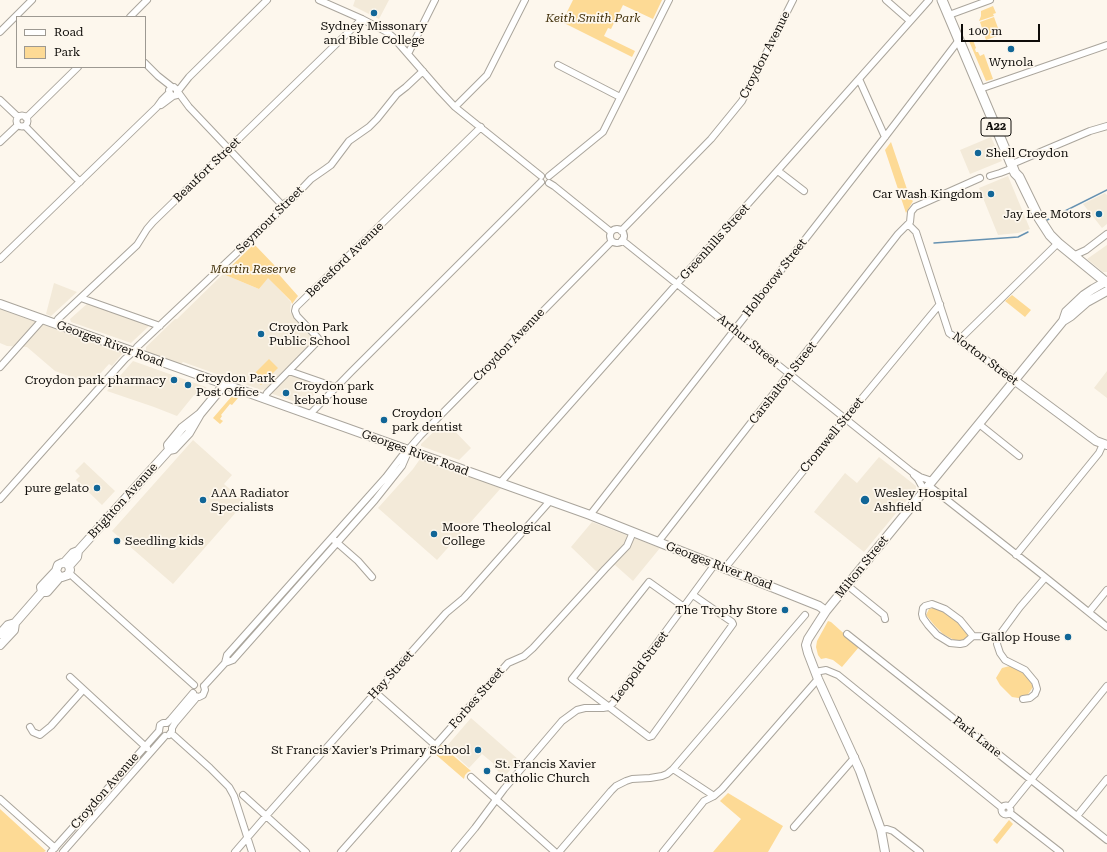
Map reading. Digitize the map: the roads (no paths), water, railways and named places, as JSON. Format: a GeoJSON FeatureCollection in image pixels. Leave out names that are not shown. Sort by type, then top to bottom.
{"type":"FeatureCollection","features":[{"type":"Feature","properties":{"kind":"highway","name":"A22"},"geometry":{"type":"LineString","coordinates":[[942,0],[1013,168],[1039,218],[1056,244],[1106,285]]}},
{"type":"Feature","properties":{"kind":"highway","name":"A22"},"geometry":{"type":"LineString","coordinates":[[1056,244],[1073,256],[1106,285]]}},
{"type":"Feature","properties":{"kind":"main road","name":"Milton Street"},"geometry":{"type":"LineString","coordinates":[[885,852],[880,830],[855,757],[817,676],[806,645],[812,632],[826,611],[1063,321],[1066,312],[1077,301],[1093,289],[1106,285]]}},
{"type":"Feature","properties":{"kind":"main road","name":"Georges River Road"},"geometry":{"type":"LineString","coordinates":[[0,304],[590,515],[819,606],[826,611]]}},
{"type":"Feature","properties":{"kind":"main road","name":"Norton Street"},"geometry":{"type":"LineString","coordinates":[[1014,380],[1096,441],[1105,444]]}},
{"type":"Feature","properties":{"kind":"main road","name":"Brighton Avenue"},"geometry":{"type":"LineString","coordinates":[[67,567],[73,553],[78,551],[169,450],[174,449],[224,385]]}},
{"type":"Feature","properties":{"kind":"main road"},"geometry":{"type":"LineString","coordinates":[[0,645],[14,630],[15,623],[42,592],[46,592],[58,574],[58,565],[67,567],[66,576],[58,574]]}},
{"type":"Feature","properties":{"kind":"main road"},"geometry":{"type":"LineString","coordinates":[[0,634],[8,625],[15,623]]}},
{"type":"Feature","properties":{"kind":"street"},"geometry":{"type":"LineString","coordinates":[[0,32],[32,0]]}},
{"type":"Feature","properties":{"kind":"street"},"geometry":{"type":"LineString","coordinates":[[131,16],[147,0]]}},
{"type":"Feature","properties":{"kind":"street"},"geometry":{"type":"LineString","coordinates":[[0,259],[157,107],[165,102],[173,92],[267,0]]}},
{"type":"Feature","properties":{"kind":"street"},"geometry":{"type":"LineString","coordinates":[[319,0],[387,32],[456,107],[541,179],[544,184],[549,183],[554,186],[611,232]]}},
{"type":"Feature","properties":{"kind":"street"},"geometry":{"type":"LineString","coordinates":[[408,54],[435,0]]}},
{"type":"Feature","properties":{"kind":"street"},"geometry":{"type":"LineString","coordinates":[[456,107],[487,75],[525,0]]}},
{"type":"Feature","properties":{"kind":"street"},"geometry":{"type":"LineString","coordinates":[[549,183],[550,176],[603,132],[669,0]]}},
{"type":"Feature","properties":{"kind":"street","name":"Croydon Avenue"},"geometry":{"type":"LineString","coordinates":[[621,231],[711,139],[742,101],[793,0]]}},
{"type":"Feature","properties":{"kind":"street"},"geometry":{"type":"LineString","coordinates":[[886,0],[910,21]]}},
{"type":"Feature","properties":{"kind":"street","name":"Greenhills Street"},"geometry":{"type":"LineString","coordinates":[[500,483],[929,0]]}},
{"type":"Feature","properties":{"kind":"street"},"geometry":{"type":"LineString","coordinates":[[949,15],[990,0]]}},
{"type":"Feature","properties":{"kind":"street","name":"Beaufort Street"},"geometry":{"type":"LineString","coordinates":[[55,324],[58,319],[137,245],[153,222],[362,19]]}},
{"type":"Feature","properties":{"kind":"street","name":"Holborow Street"},"geometry":{"type":"LineString","coordinates":[[590,515],[959,40]]}},
{"type":"Feature","properties":{"kind":"street"},"geometry":{"type":"LineString","coordinates":[[980,89],[1107,45]]}},
{"type":"Feature","properties":{"kind":"street"},"geometry":{"type":"LineString","coordinates":[[146,63],[282,205]]}},
{"type":"Feature","properties":{"kind":"street"},"geometry":{"type":"LineString","coordinates":[[558,65],[620,97]]}},
{"type":"Feature","properties":{"kind":"street"},"geometry":{"type":"LineString","coordinates":[[25,126],[27,122],[26,118],[77,68]]}},
{"type":"Feature","properties":{"kind":"street","name":"Seymour Street"},"geometry":{"type":"LineString","coordinates":[[0,499],[125,359],[269,221],[282,205],[294,198],[308,182],[331,165],[349,141],[369,127],[397,94],[423,71]]}},
{"type":"Feature","properties":{"kind":"street"},"geometry":{"type":"LineString","coordinates":[[859,79],[885,137]]}},
{"type":"Feature","properties":{"kind":"street"},"geometry":{"type":"LineString","coordinates":[[0,100],[18,117],[23,116],[26,118]]}},
{"type":"Feature","properties":{"kind":"street"},"geometry":{"type":"LineString","coordinates":[[18,117],[16,121],[18,125]]}},
{"type":"Feature","properties":{"kind":"street"},"geometry":{"type":"LineString","coordinates":[[18,125],[22,127],[25,126],[80,182]]}},
{"type":"Feature","properties":{"kind":"street"},"geometry":{"type":"LineString","coordinates":[[0,142],[18,125]]}},
{"type":"Feature","properties":{"kind":"street"},"geometry":{"type":"LineString","coordinates":[[990,176],[1013,168],[1090,131],[1107,126]]}},
{"type":"Feature","properties":{"kind":"street","name":"Beresford Avenue"},"geometry":{"type":"LineString","coordinates":[[264,399],[267,393],[318,340],[318,338],[297,316],[295,310],[296,307],[480,127]]}},
{"type":"Feature","properties":{"kind":"street"},"geometry":{"type":"LineString","coordinates":[[778,171],[804,191]]}},
{"type":"Feature","properties":{"kind":"street"},"geometry":{"type":"LineString","coordinates":[[309,415],[545,174],[550,176]]}},
{"type":"Feature","properties":{"kind":"street"},"geometry":{"type":"LineString","coordinates":[[908,224],[910,222],[910,212],[912,209],[980,178]]}},
{"type":"Feature","properties":{"kind":"street","name":"Norton Street"},"geometry":{"type":"LineString","coordinates":[[908,224],[916,232],[949,333],[1014,380]]}},
{"type":"Feature","properties":{"kind":"street","name":"Carshalton Street"},"geometry":{"type":"LineString","coordinates":[[658,542],[908,224]]}},
{"type":"Feature","properties":{"kind":"street"},"geometry":{"type":"LineString","coordinates":[[615,230],[621,231],[623,237],[622,240],[616,243],[612,241],[610,236],[611,232],[615,230]]}},
{"type":"Feature","properties":{"kind":"street"},"geometry":{"type":"LineString","coordinates":[[1073,256],[1086,250],[1107,234]]}},
{"type":"Feature","properties":{"kind":"street","name":"Arthur Street"},"geometry":{"type":"LineString","coordinates":[[622,240],[928,486],[1107,627]]}},
{"type":"Feature","properties":{"kind":"street","name":"Croydon Avenue"},"geometry":{"type":"LineString","coordinates":[[269,613],[420,436],[612,241]]}},
{"type":"Feature","properties":{"kind":"street"},"geometry":{"type":"LineString","coordinates":[[959,340],[1056,244]]}},
{"type":"Feature","properties":{"kind":"street"},"geometry":{"type":"LineString","coordinates":[[80,298],[160,326]]}},
{"type":"Feature","properties":{"kind":"street","name":"Cromwell Street"},"geometry":{"type":"LineString","coordinates":[[725,568],[940,304]]}},
{"type":"Feature","properties":{"kind":"street"},"geometry":{"type":"LineString","coordinates":[[0,367],[42,320]]}},
{"type":"Feature","properties":{"kind":"street"},"geometry":{"type":"LineString","coordinates":[[288,371],[335,387]]}},
{"type":"Feature","properties":{"kind":"street"},"geometry":{"type":"LineString","coordinates":[[979,424],[1018,456]]}},
{"type":"Feature","properties":{"kind":"street"},"geometry":{"type":"LineString","coordinates":[[1016,555],[1105,444]]}},
{"type":"Feature","properties":{"kind":"street","name":"Croydon Avenue"},"geometry":{"type":"LineString","coordinates":[[204,686],[224,663],[227,655],[337,542],[375,500],[402,466],[408,450]]}},
{"type":"Feature","properties":{"kind":"street","name":"Arthur Street"},"geometry":{"type":"LineString","coordinates":[[912,472],[918,479],[928,486]]}},
{"type":"Feature","properties":{"kind":"street","name":"Hay Street"},"geometry":{"type":"LineString","coordinates":[[236,852],[375,692],[446,613],[464,598],[550,501]]}},
{"type":"Feature","properties":{"kind":"street","name":"Forbes Street"},"geometry":{"type":"LineString","coordinates":[[340,852],[508,663],[524,656],[627,546],[633,532]]}},
{"type":"Feature","properties":{"kind":"street"},"geometry":{"type":"LineString","coordinates":[[332,538],[358,561],[372,577]]}},
{"type":"Feature","properties":{"kind":"street","name":"Leopold Street"},"geometry":{"type":"LineString","coordinates":[[455,852],[496,799],[562,721],[577,710],[585,708],[610,707],[715,564]]}},
{"type":"Feature","properties":{"kind":"street"},"geometry":{"type":"LineString","coordinates":[[67,567],[194,685]]}},
{"type":"Feature","properties":{"kind":"street"},"geometry":{"type":"LineString","coordinates":[[1023,699],[1030,698],[1035,694],[1037,689],[1035,682],[1025,670],[1005,660],[1000,653],[997,644],[998,637],[1045,578]]}},
{"type":"Feature","properties":{"kind":"street"},"geometry":{"type":"LineString","coordinates":[[684,607],[649,582],[572,679],[649,737],[652,736],[732,624],[732,622],[693,595]]}},
{"type":"Feature","properties":{"kind":"street"},"geometry":{"type":"LineString","coordinates":[[847,586],[884,615],[885,620]]}},
{"type":"Feature","properties":{"kind":"street"},"geometry":{"type":"LineString","coordinates":[[1089,612],[1107,590]]}},
{"type":"Feature","properties":{"kind":"street"},"geometry":{"type":"LineString","coordinates":[[973,636],[960,620],[945,609],[932,604],[923,608],[923,618],[932,630],[950,643],[960,644],[968,641],[973,636],[998,637]]}},
{"type":"Feature","properties":{"kind":"street"},"geometry":{"type":"LineString","coordinates":[[559,852],[616,786],[632,779],[662,776],[674,769],[805,615]]}},
{"type":"Feature","properties":{"kind":"street","name":"Park Lane"},"geometry":{"type":"LineString","coordinates":[[847,634],[1107,840]]}},
{"type":"Feature","properties":{"kind":"street"},"geometry":{"type":"LineString","coordinates":[[663,852],[704,801],[714,796],[722,789],[817,676],[826,670],[838,674],[1060,852]]}},
{"type":"Feature","properties":{"kind":"street"},"geometry":{"type":"LineString","coordinates":[[70,677],[151,752]]}},
{"type":"Feature","properties":{"kind":"street"},"geometry":{"type":"LineString","coordinates":[[194,685],[199,683],[204,686],[205,690],[204,694],[201,696],[195,695]]}},
{"type":"Feature","properties":{"kind":"street"},"geometry":{"type":"LineString","coordinates":[[194,685],[192,690],[195,695]]}},
{"type":"Feature","properties":{"kind":"street"},"geometry":{"type":"LineString","coordinates":[[1007,809],[1107,686]]}},
{"type":"Feature","properties":{"kind":"street"},"geometry":{"type":"LineString","coordinates":[[30,727],[33,732],[40,735],[51,726],[83,690]]}},
{"type":"Feature","properties":{"kind":"street"},"geometry":{"type":"LineString","coordinates":[[375,692],[435,745]]}},
{"type":"Feature","properties":{"kind":"street"},"geometry":{"type":"LineString","coordinates":[[169,732],[161,734],[159,731],[160,726],[163,723],[167,723],[195,695]]}},
{"type":"Feature","properties":{"kind":"street","name":"Croydon Avenue"},"geometry":{"type":"LineString","coordinates":[[64,852],[169,732],[195,695]]}},
{"type":"Feature","properties":{"kind":"street"},"geometry":{"type":"LineString","coordinates":[[167,723],[170,724],[169,732]]}},
{"type":"Feature","properties":{"kind":"street","name":"Croydon Avenue"},"geometry":{"type":"LineString","coordinates":[[53,850],[159,731]]}},
{"type":"Feature","properties":{"kind":"street"},"geometry":{"type":"LineString","coordinates":[[169,732],[229,787],[234,796],[252,852]]}},
{"type":"Feature","properties":{"kind":"street"},"geometry":{"type":"LineString","coordinates":[[794,827],[855,757]]}},
{"type":"Feature","properties":{"kind":"street"},"geometry":{"type":"LineString","coordinates":[[674,769],[714,796]]}},
{"type":"Feature","properties":{"kind":"street"},"geometry":{"type":"LineString","coordinates":[[471,777],[555,852]]}},
{"type":"Feature","properties":{"kind":"street"},"geometry":{"type":"LineString","coordinates":[[1077,816],[1107,779]]}},
{"type":"Feature","properties":{"kind":"street"},"geometry":{"type":"LineString","coordinates":[[243,795],[306,852]]}},
{"type":"Feature","properties":{"kind":"street"},"geometry":{"type":"LineString","coordinates":[[101,796],[107,802]]}},
{"type":"Feature","properties":{"kind":"street"},"geometry":{"type":"LineString","coordinates":[[0,799],[53,850]]}},
{"type":"Feature","properties":{"kind":"street"},"geometry":{"type":"LineString","coordinates":[[880,830],[887,829],[893,831],[920,852]]}},
{"type":"Feature","properties":{"kind":"waterway"},"geometry":{"type":"LineString","coordinates":[[1047,220],[1107,190]]}},
{"type":"Feature","properties":{"kind":"waterway"},"geometry":{"type":"LineString","coordinates":[[934,243],[1018,237],[1028,232]]}},
{"type":"Feature","properties":{"kind":"place","name":"Sydney Missonary and Bible College"},"geometry":{"type":"Point","coordinates":[374,13]}},
{"type":"Feature","properties":{"kind":"place","name":"Wynola"},"geometry":{"type":"Point","coordinates":[1011,49]}},
{"type":"Feature","properties":{"kind":"place","name":"Shell Croydon"},"geometry":{"type":"Point","coordinates":[978,153]}},
{"type":"Feature","properties":{"kind":"place","name":"Car Wash Kingdom"},"geometry":{"type":"Point","coordinates":[991,194]}},
{"type":"Feature","properties":{"kind":"place","name":"Jay Lee Motors"},"geometry":{"type":"Point","coordinates":[1099,214]}},
{"type":"Feature","properties":{"kind":"place","name":"Croydon Park Public School"},"geometry":{"type":"Point","coordinates":[261,334]}},
{"type":"Feature","properties":{"kind":"place","name":"Croydon park pharmacy"},"geometry":{"type":"Point","coordinates":[174,380]}},
{"type":"Feature","properties":{"kind":"place","name":"Croydon Park Post Office"},"geometry":{"type":"Point","coordinates":[188,385]}},
{"type":"Feature","properties":{"kind":"place","name":"Croydon park kebab house"},"geometry":{"type":"Point","coordinates":[286,393]}},
{"type":"Feature","properties":{"kind":"place","name":"Croydon park dentist"},"geometry":{"type":"Point","coordinates":[384,420]}},
{"type":"Feature","properties":{"kind":"place","name":"pure gelato"},"geometry":{"type":"Point","coordinates":[97,488]}},
{"type":"Feature","properties":{"kind":"place","name":"AAA Radiator Specialists"},"geometry":{"type":"Point","coordinates":[203,500]}},
{"type":"Feature","properties":{"kind":"place","name":"Wesley Hospital Ashfield"},"geometry":{"type":"Point","coordinates":[865,500]}},
{"type":"Feature","properties":{"kind":"place","name":"Moore Theological College"},"geometry":{"type":"Point","coordinates":[434,534]}},
{"type":"Feature","properties":{"kind":"place","name":"Seedling kids"},"geometry":{"type":"Point","coordinates":[117,541]}},
{"type":"Feature","properties":{"kind":"place","name":"The Trophy Store"},"geometry":{"type":"Point","coordinates":[785,610]}},
{"type":"Feature","properties":{"kind":"place","name":"Gallop House"},"geometry":{"type":"Point","coordinates":[1068,637]}},
{"type":"Feature","properties":{"kind":"place","name":"St Francis Xavier's Primary School"},"geometry":{"type":"Point","coordinates":[478,750]}},
{"type":"Feature","properties":{"kind":"place","name":"St. Francis Xavier Catholic Church"},"geometry":{"type":"Point","coordinates":[487,771]}},
{"type":"Feature","properties":{"kind":"park label","name":"Keith Smith Park"},"geometry":{"type":"Point","coordinates":[593,18]}},
{"type":"Feature","properties":{"kind":"park label","name":"Martin Reserve"},"geometry":{"type":"Point","coordinates":[253,269]}}]}
